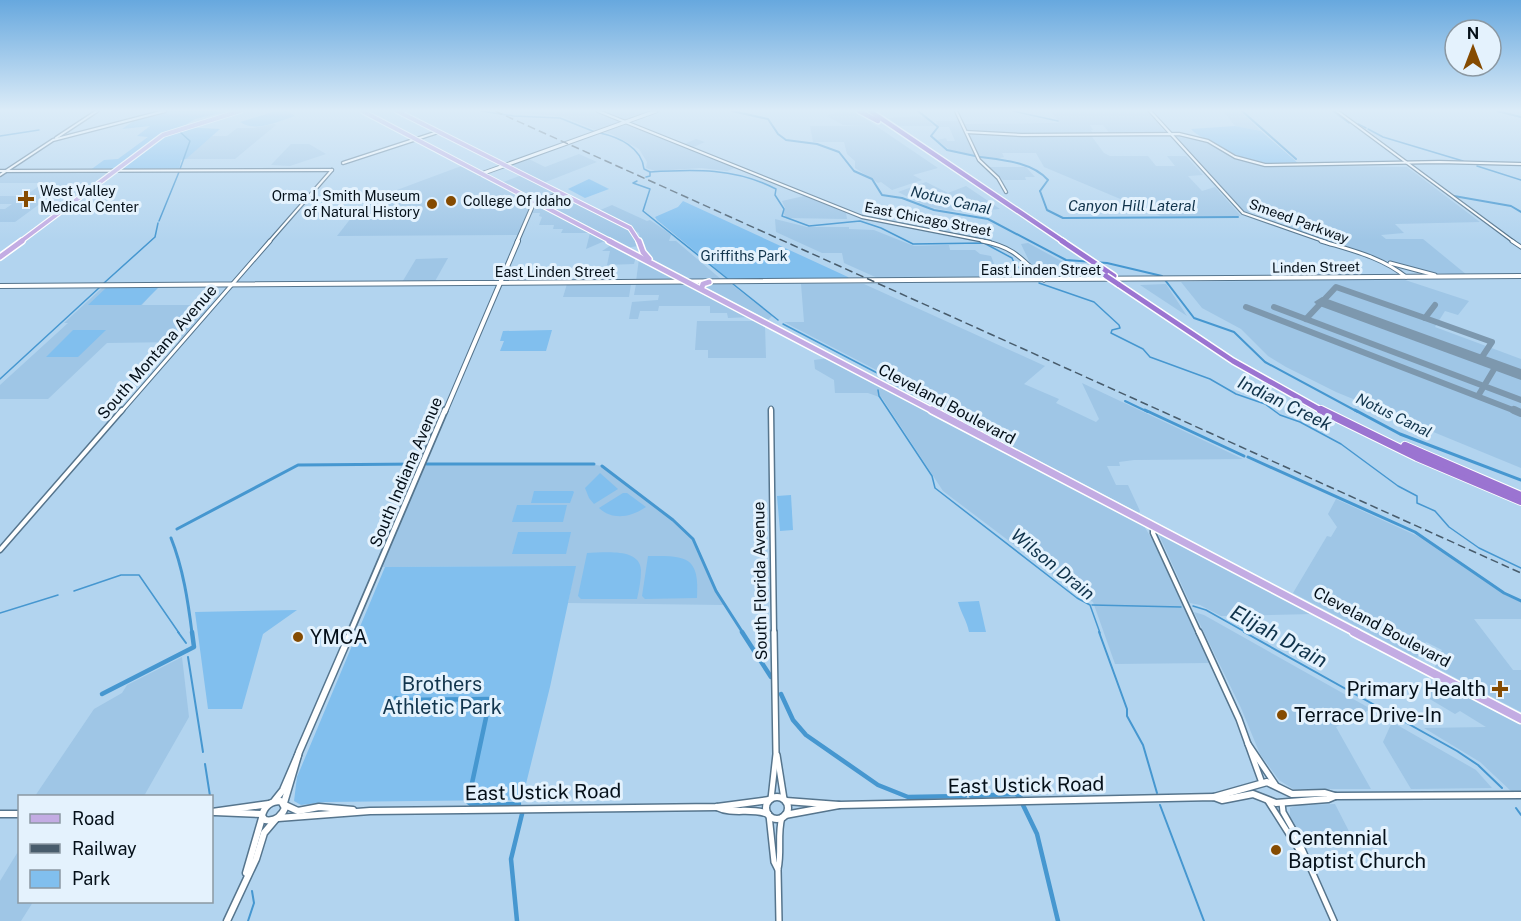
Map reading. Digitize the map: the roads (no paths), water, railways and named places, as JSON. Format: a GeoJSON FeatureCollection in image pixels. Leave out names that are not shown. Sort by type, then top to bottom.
{"type":"FeatureCollection","features":[{"type":"Feature","properties":{"kind":"highway"},"geometry":{"type":"LineString","coordinates":[[929,154],[1220,353],[1321,411],[1425,461],[1521,501]]}},
{"type":"Feature","properties":{"kind":"highway"},"geometry":{"type":"LineString","coordinates":[[1115,280],[1229,353],[1317,403],[1404,446],[1521,496]]}},
{"type":"Feature","properties":{"kind":"main road"},"geometry":{"type":"LineString","coordinates":[[0,257],[138,154]]}},
{"type":"Feature","properties":{"kind":"main road","name":"Cleveland Boulevard"},"geometry":{"type":"LineString","coordinates":[[442,154],[632,253],[638,254],[679,278],[702,287],[1154,525]]}},
{"type":"Feature","properties":{"kind":"main road","name":"Cleveland Boulevard"},"geometry":{"type":"LineString","coordinates":[[482,154],[634,231],[639,236],[645,256],[690,282],[1521,717]]}},
{"type":"Feature","properties":{"kind":"main road"},"geometry":{"type":"LineString","coordinates":[[481,174],[536,154]]}},
{"type":"Feature","properties":{"kind":"main road"},"geometry":{"type":"LineString","coordinates":[[537,203],[560,193]]}},
{"type":"Feature","properties":{"kind":"main road","name":"South Indiana Avenue"},"geometry":{"type":"LineString","coordinates":[[277,819],[283,813],[299,752],[533,205],[537,203]]}},
{"type":"Feature","properties":{"kind":"main road"},"geometry":{"type":"LineString","coordinates":[[638,254],[640,245]]}},
{"type":"Feature","properties":{"kind":"main road","name":"Linden Street"},"geometry":{"type":"LineString","coordinates":[[1115,280],[1521,276]]}},
{"type":"Feature","properties":{"kind":"main road"},"geometry":{"type":"LineString","coordinates":[[674,282],[679,278]]}},
{"type":"Feature","properties":{"kind":"main road","name":"East Linden Street"},"geometry":{"type":"LineString","coordinates":[[0,286],[1115,280]]}},
{"type":"Feature","properties":{"kind":"main road"},"geometry":{"type":"LineString","coordinates":[[702,287],[703,284],[709,282]]}},
{"type":"Feature","properties":{"kind":"main road","name":"South Indiana Avenue"},"geometry":{"type":"LineString","coordinates":[[262,815],[282,792],[292,762],[299,752]]}},
{"type":"Feature","properties":{"kind":"main road"},"geometry":{"type":"LineString","coordinates":[[1335,796],[1328,799],[1276,803],[1267,800],[1261,793],[1262,784],[1270,783],[1293,794],[1325,793],[1335,796],[1521,795]]}},
{"type":"Feature","properties":{"kind":"main road","name":"East Ustick Road"},"geometry":{"type":"LineString","coordinates":[[1214,797],[1218,794],[1262,784]]}},
{"type":"Feature","properties":{"kind":"main road"},"geometry":{"type":"LineString","coordinates":[[1277,786],[1284,796],[1282,801]]}},
{"type":"Feature","properties":{"kind":"main road","name":"East Ustick Road"},"geometry":{"type":"LineString","coordinates":[[784,816],[839,805],[1214,797],[1222,800],[1253,794],[1267,800]]}},
{"type":"Feature","properties":{"kind":"main road"},"geometry":{"type":"LineString","coordinates":[[778,797],[785,800],[788,809],[784,816],[776,818],[768,814],[766,808],[770,799],[778,797]]}},
{"type":"Feature","properties":{"kind":"main road","name":"East Ustick Road"},"geometry":{"type":"LineString","coordinates":[[277,819],[370,812],[717,807],[770,799]]}},
{"type":"Feature","properties":{"kind":"main road","name":"East Ustick Road"},"geometry":{"type":"LineString","coordinates":[[271,803],[278,800],[298,811],[331,807],[370,812]]}},
{"type":"Feature","properties":{"kind":"main road","name":"East Ustick Road"},"geometry":{"type":"LineString","coordinates":[[785,800],[799,805],[830,802],[839,805]]}},
{"type":"Feature","properties":{"kind":"main road"},"geometry":{"type":"LineString","coordinates":[[213,812],[271,803]]}},
{"type":"Feature","properties":{"kind":"main road","name":"East Ustick Road"},"geometry":{"type":"LineString","coordinates":[[717,807],[725,811],[754,808],[768,814]]}},
{"type":"Feature","properties":{"kind":"main road"},"geometry":{"type":"LineString","coordinates":[[213,812],[224,815],[252,811],[262,815],[267,821],[277,819]]}},
{"type":"Feature","properties":{"kind":"main road"},"geometry":{"type":"LineString","coordinates":[[0,814],[18,814]]}},
{"type":"Feature","properties":{"kind":"main road"},"geometry":{"type":"LineString","coordinates":[[245,878],[262,815]]}},
{"type":"Feature","properties":{"kind":"main road"},"geometry":{"type":"LineString","coordinates":[[226,921],[256,859],[264,833],[277,819]]}},
{"type":"Feature","properties":{"kind":"street"},"geometry":{"type":"LineString","coordinates":[[0,173],[31,154]]}},
{"type":"Feature","properties":{"kind":"street"},"geometry":{"type":"LineString","coordinates":[[343,163],[371,154]]}},
{"type":"Feature","properties":{"kind":"street","name":"East Chicago Street"},"geometry":{"type":"LineString","coordinates":[[704,154],[862,217],[1004,245],[1015,252],[1044,280]]}},
{"type":"Feature","properties":{"kind":"street"},"geometry":{"type":"LineString","coordinates":[[976,154],[979,160],[998,178],[1006,192]]}},
{"type":"Feature","properties":{"kind":"street","name":"Smeed Parkway"},"geometry":{"type":"LineString","coordinates":[[1189,154],[1248,216],[1377,259],[1407,277]]}},
{"type":"Feature","properties":{"kind":"street"},"geometry":{"type":"LineString","coordinates":[[1228,154],[1260,164],[1439,162],[1521,164]]}},
{"type":"Feature","properties":{"kind":"street"},"geometry":{"type":"LineString","coordinates":[[1395,154],[1521,248]]}},
{"type":"Feature","properties":{"kind":"street","name":"South Montana Avenue"},"geometry":{"type":"LineString","coordinates":[[0,550],[332,170],[114,171]]}},
{"type":"Feature","properties":{"kind":"street"},"geometry":{"type":"LineString","coordinates":[[5,171],[114,171]]}},
{"type":"Feature","properties":{"kind":"street"},"geometry":{"type":"LineString","coordinates":[[1377,259],[1422,273],[1448,276]]}},
{"type":"Feature","properties":{"kind":"street","name":"South Florida Avenue"},"geometry":{"type":"LineString","coordinates":[[770,799],[775,788],[776,754],[771,408]]}},
{"type":"Feature","properties":{"kind":"street"},"geometry":{"type":"LineString","coordinates":[[1154,525],[1153,533],[1232,701],[1248,744],[1277,786]]}},
{"type":"Feature","properties":{"kind":"street"},"geometry":{"type":"LineString","coordinates":[[1248,744],[1247,749],[1261,774],[1262,784]]}},
{"type":"Feature","properties":{"kind":"street","name":"South Florida Avenue"},"geometry":{"type":"LineString","coordinates":[[776,754],[779,759],[785,800]]}},
{"type":"Feature","properties":{"kind":"street"},"geometry":{"type":"LineString","coordinates":[[1267,800],[1302,853],[1334,921]]}},
{"type":"Feature","properties":{"kind":"street"},"geometry":{"type":"LineString","coordinates":[[1282,801],[1283,812],[1301,846],[1302,853]]}},
{"type":"Feature","properties":{"kind":"street"},"geometry":{"type":"LineString","coordinates":[[768,814],[774,862],[778,870]]}},
{"type":"Feature","properties":{"kind":"street"},"geometry":{"type":"LineString","coordinates":[[779,921],[778,870],[781,862],[778,828],[784,816]]}},
{"type":"Feature","properties":{"kind":"waterway"},"geometry":{"type":"LineString","coordinates":[[180,169],[185,154]]}},
{"type":"Feature","properties":{"kind":"waterway","name":"Indian Creek"},"geometry":{"type":"LineString","coordinates":[[638,154],[644,169],[650,172]]}},
{"type":"Feature","properties":{"kind":"waterway","name":"Notus Canal"},"geometry":{"type":"LineString","coordinates":[[841,154],[854,171],[872,179],[882,195],[902,198],[934,210],[988,219],[1066,260],[1107,263],[1162,276],[1194,318],[1234,332],[1265,362],[1358,412]]}},
{"type":"Feature","properties":{"kind":"waterway","name":"Canyon Hill Lateral"},"geometry":{"type":"LineString","coordinates":[[966,154],[975,156]]}},
{"type":"Feature","properties":{"kind":"waterway"},"geometry":{"type":"LineString","coordinates":[[1290,154],[1296,159]]}},
{"type":"Feature","properties":{"kind":"waterway"},"geometry":{"type":"LineString","coordinates":[[1440,154],[1463,161]]}},
{"type":"Feature","properties":{"kind":"waterway","name":"Canyon Hill Lateral"},"geometry":{"type":"LineString","coordinates":[[980,157],[1017,163],[1041,174],[1048,180],[1040,191],[1047,210],[1063,218],[1238,217]]}},
{"type":"Feature","properties":{"kind":"waterway"},"geometry":{"type":"LineString","coordinates":[[1477,166],[1521,180]]}},
{"type":"Feature","properties":{"kind":"waterway","name":"Indian Creek"},"geometry":{"type":"LineString","coordinates":[[650,172],[683,170],[746,177],[776,189],[775,195],[784,209],[782,216],[809,226],[860,221],[881,228],[913,244],[984,243],[1012,258],[1015,265],[1034,278]]}},
{"type":"Feature","properties":{"kind":"waterway"},"geometry":{"type":"LineString","coordinates":[[159,221],[179,172]]}},
{"type":"Feature","properties":{"kind":"waterway","name":"Wilson Drain"},"geometry":{"type":"LineString","coordinates":[[646,177],[650,176],[650,172]]}},
{"type":"Feature","properties":{"kind":"waterway","name":"Wilson Drain"},"geometry":{"type":"LineString","coordinates":[[637,181],[633,183],[650,189],[643,211],[729,280]]}},
{"type":"Feature","properties":{"kind":"waterway"},"geometry":{"type":"LineString","coordinates":[[1454,196],[1511,206],[1521,212]]}},
{"type":"Feature","properties":{"kind":"waterway"},"geometry":{"type":"LineString","coordinates":[[104,283],[155,237],[158,223]]}},
{"type":"Feature","properties":{"kind":"waterway","name":"Indian Creek"},"geometry":{"type":"LineString","coordinates":[[1039,283],[1094,302],[1119,325],[1120,328],[1112,330],[1111,333],[1143,349],[1150,357],[1210,379],[1236,394],[1265,404],[1280,415],[1300,422],[1341,444],[1398,486],[1417,496],[1417,503],[1435,511],[1449,527],[1479,548],[1521,568]]}},
{"type":"Feature","properties":{"kind":"waterway","name":"Wilson Drain"},"geometry":{"type":"LineString","coordinates":[[733,284],[778,320]]}},
{"type":"Feature","properties":{"kind":"waterway"},"geometry":{"type":"LineString","coordinates":[[0,379],[100,287]]}},
{"type":"Feature","properties":{"kind":"waterway","name":"Wilson Drain"},"geometry":{"type":"LineString","coordinates":[[783,324],[883,376],[881,378]]}},
{"type":"Feature","properties":{"kind":"waterway","name":"Wilson Drain"},"geometry":{"type":"LineString","coordinates":[[878,390],[879,396],[932,476],[935,488],[1077,598],[1090,605],[1100,633]]}},
{"type":"Feature","properties":{"kind":"waterway"},"geometry":{"type":"LineString","coordinates":[[1125,401],[1148,412]]}},
{"type":"Feature","properties":{"kind":"waterway"},"geometry":{"type":"LineString","coordinates":[[1145,410],[1244,456]]}},
{"type":"Feature","properties":{"kind":"waterway","name":"Notus Canal"},"geometry":{"type":"LineString","coordinates":[[1355,410],[1400,434],[1521,480]]}},
{"type":"Feature","properties":{"kind":"waterway"},"geometry":{"type":"LineString","coordinates":[[1248,457],[1415,532],[1504,593],[1521,601]]}},
{"type":"Feature","properties":{"kind":"waterway"},"geometry":{"type":"LineString","coordinates":[[177,529],[298,465],[419,464]]}},
{"type":"Feature","properties":{"kind":"waterway"},"geometry":{"type":"LineString","coordinates":[[427,464],[594,464]]}},
{"type":"Feature","properties":{"kind":"waterway"},"geometry":{"type":"LineString","coordinates":[[602,466],[673,520],[693,539],[716,591],[743,633]]}},
{"type":"Feature","properties":{"kind":"waterway"},"geometry":{"type":"LineString","coordinates":[[171,538],[182,573],[192,633]]}},
{"type":"Feature","properties":{"kind":"waterway"},"geometry":{"type":"LineString","coordinates":[[74,591],[121,575],[139,575],[179,633]]}},
{"type":"Feature","properties":{"kind":"waterway"},"geometry":{"type":"LineString","coordinates":[[0,613],[58,595]]}},
{"type":"Feature","properties":{"kind":"waterway","name":"Elijah Drain"},"geometry":{"type":"LineString","coordinates":[[1092,605],[1181,607]]}},
{"type":"Feature","properties":{"kind":"waterway","name":"Elijah Drain"},"geometry":{"type":"LineString","coordinates":[[1193,606],[1206,610],[1247,633]]}},
{"type":"Feature","properties":{"kind":"waterway"},"geometry":{"type":"LineString","coordinates":[[178,632],[186,643]]}},
{"type":"Feature","properties":{"kind":"waterway"},"geometry":{"type":"LineString","coordinates":[[102,694],[194,647],[192,632]]}},
{"type":"Feature","properties":{"kind":"waterway"},"geometry":{"type":"LineString","coordinates":[[742,632],[771,677]]}},
{"type":"Feature","properties":{"kind":"waterway","name":"Wilson Drain"},"geometry":{"type":"LineString","coordinates":[[1099,632],[1127,709],[1127,716],[1143,745],[1157,793]]}},
{"type":"Feature","properties":{"kind":"waterway","name":"Elijah Drain"},"geometry":{"type":"LineString","coordinates":[[1244,632],[1457,751],[1478,765],[1502,788]]}},
{"type":"Feature","properties":{"kind":"waterway"},"geometry":{"type":"LineString","coordinates":[[188,657],[203,752]]}},
{"type":"Feature","properties":{"kind":"waterway"},"geometry":{"type":"LineString","coordinates":[[781,694],[793,720],[806,735],[878,785],[908,797],[965,796]]}},
{"type":"Feature","properties":{"kind":"waterway"},"geometry":{"type":"LineString","coordinates":[[396,698],[401,700],[490,699],[468,802],[472,805],[519,804]]}},
{"type":"Feature","properties":{"kind":"waterway"},"geometry":{"type":"LineString","coordinates":[[205,764],[210,795]]}},
{"type":"Feature","properties":{"kind":"waterway"},"geometry":{"type":"LineString","coordinates":[[971,796],[1016,794],[1021,798]]}},
{"type":"Feature","properties":{"kind":"waterway"},"geometry":{"type":"LineString","coordinates":[[1023,805],[1037,834],[1058,921]]}},
{"type":"Feature","properties":{"kind":"waterway","name":"Wilson Drain"},"geometry":{"type":"LineString","coordinates":[[1160,805],[1204,921]]}},
{"type":"Feature","properties":{"kind":"waterway","name":"Elijah Drain"},"geometry":{"type":"LineString","coordinates":[[1516,808],[1521,815]]}},
{"type":"Feature","properties":{"kind":"waterway"},"geometry":{"type":"LineString","coordinates":[[517,921],[511,859],[522,814]]}},
{"type":"Feature","properties":{"kind":"waterway"},"geometry":{"type":"LineString","coordinates":[[248,921],[254,903],[252,891]]}},
{"type":"Feature","properties":{"kind":"railway"},"geometry":{"type":"LineString","coordinates":[[590,154],[1521,573]]}},
{"type":"Feature","properties":{"kind":"place","name":"West Valley Medical Center"},"geometry":{"type":"Point","coordinates":[26,199]}},
{"type":"Feature","properties":{"kind":"place","name":"College Of Idaho"},"geometry":{"type":"Point","coordinates":[451,201]}},
{"type":"Feature","properties":{"kind":"place","name":"Orma J. Smith Museum of Natural History"},"geometry":{"type":"Point","coordinates":[432,204]}},
{"type":"Feature","properties":{"kind":"place","name":"YMCA"},"geometry":{"type":"Point","coordinates":[298,637]}},
{"type":"Feature","properties":{"kind":"place","name":"Primary Health"},"geometry":{"type":"Point","coordinates":[1500,689]}},
{"type":"Feature","properties":{"kind":"place","name":"Terrace Drive-In"},"geometry":{"type":"Point","coordinates":[1282,715]}},
{"type":"Feature","properties":{"kind":"place","name":"Centennial Baptist Church"},"geometry":{"type":"Point","coordinates":[1276,850]}},
{"type":"Feature","properties":{"kind":"park label","name":"Griffiths Park"},"geometry":{"type":"Point","coordinates":[744,256]}},
{"type":"Feature","properties":{"kind":"park label","name":"Brothers Athletic Park"},"geometry":{"type":"Point","coordinates":[442,696]}}]}
